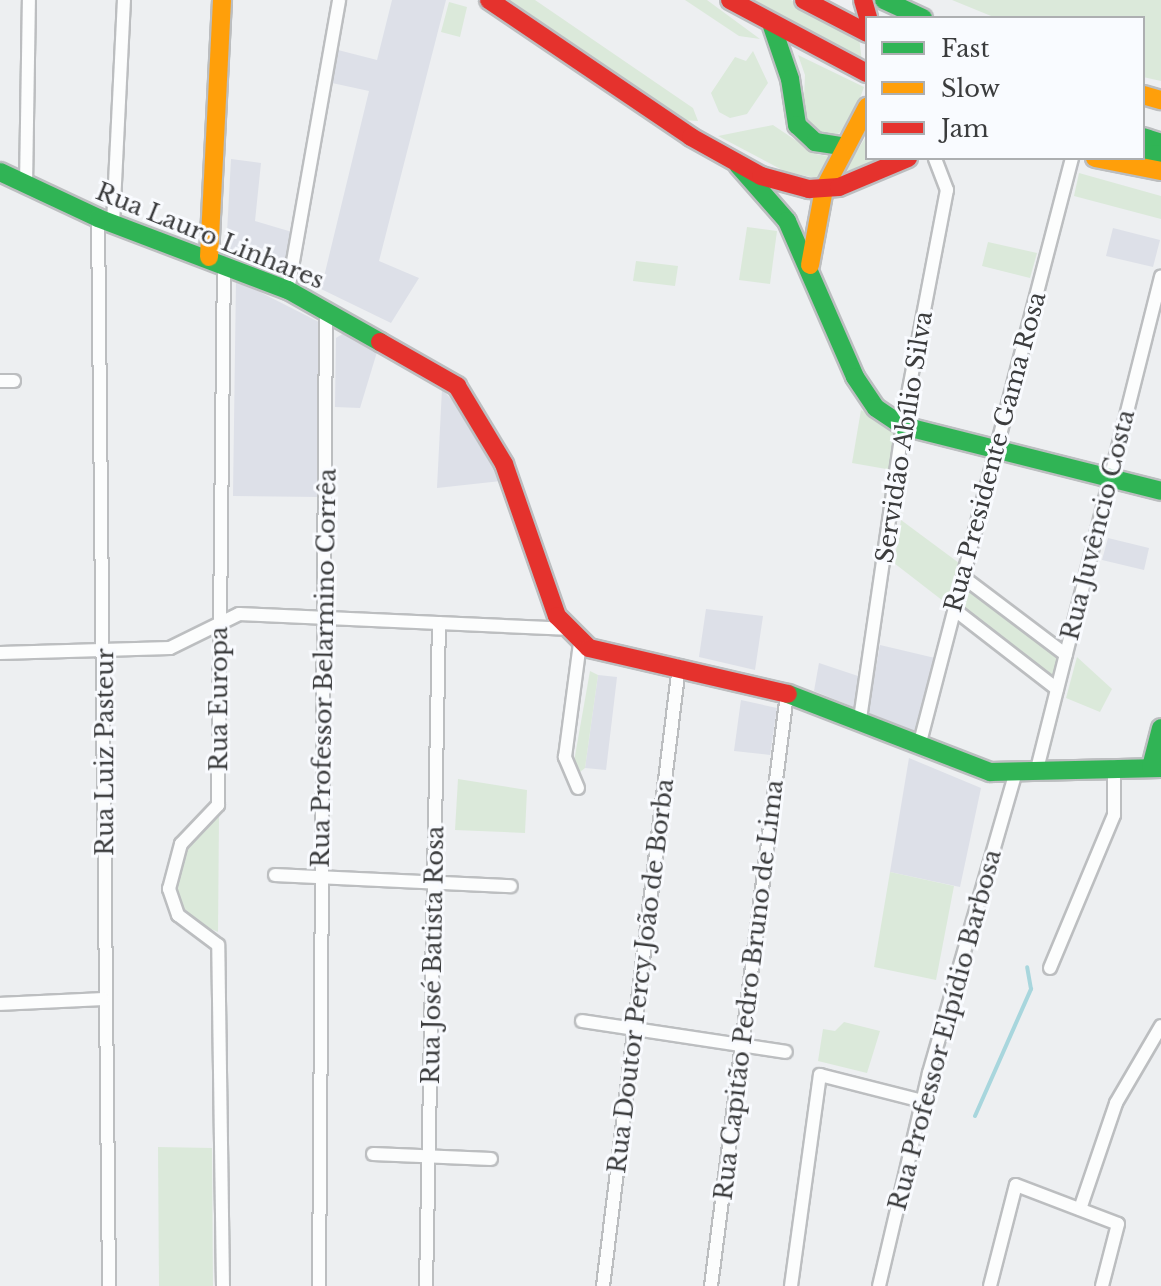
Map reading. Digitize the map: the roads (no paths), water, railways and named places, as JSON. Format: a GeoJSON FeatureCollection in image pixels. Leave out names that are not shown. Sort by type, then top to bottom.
{"type":"FeatureCollection","features":[{"type":"Feature","properties":{"kind":"main road"},"geometry":{"type":"LineString","coordinates":[[217,260],[222,0]]}},
{"type":"Feature","properties":{"kind":"main road"},"geometry":{"type":"LineString","coordinates":[[489,0],[738,165],[786,185],[824,189],[876,175],[904,160]]}},
{"type":"Feature","properties":{"kind":"main road"},"geometry":{"type":"LineString","coordinates":[[730,0],[772,26],[865,72]]}},
{"type":"Feature","properties":{"kind":"main road"},"geometry":{"type":"LineString","coordinates":[[804,0],[865,32]]}},
{"type":"Feature","properties":{"kind":"main road"},"geometry":{"type":"LineString","coordinates":[[884,0],[919,16]]}},
{"type":"Feature","properties":{"kind":"main road"},"geometry":{"type":"LineString","coordinates":[[772,26],[790,79],[797,125],[815,142],[845,147]]}},
{"type":"Feature","properties":{"kind":"main road"},"geometry":{"type":"LineString","coordinates":[[810,265],[824,189],[845,147],[863,123]]}},
{"type":"Feature","properties":{"kind":"main road"},"geometry":{"type":"LineString","coordinates":[[1105,160],[1161,171]]}},
{"type":"Feature","properties":{"kind":"main road"},"geometry":{"type":"LineString","coordinates":[[738,165],[775,204],[810,265],[864,393],[903,426],[1161,491]]}},
{"type":"Feature","properties":{"kind":"main road","name":"Rua Lauro Linhares"},"geometry":{"type":"LineString","coordinates":[[0,172],[105,221],[217,260],[288,290],[438,372],[470,400],[504,464],[546,593],[566,629],[580,643],[614,657],[679,666],[787,694],[860,719],[963,765],[1015,775],[1114,766],[1156,768]]}},
{"type":"Feature","properties":{"kind":"main road"},"geometry":{"type":"LineString","coordinates":[[1156,768],[1161,728]]}},
{"type":"Feature","properties":{"kind":"street"},"geometry":{"type":"LineString","coordinates":[[26,186],[29,0]]}},
{"type":"Feature","properties":{"kind":"street","name":"Rua Luiz Pasteur"},"geometry":{"type":"LineString","coordinates":[[109,1286],[103,999],[105,221],[124,0]]}},
{"type":"Feature","properties":{"kind":"street"},"geometry":{"type":"LineString","coordinates":[[288,290],[339,0]]}},
{"type":"Feature","properties":{"kind":"street","name":"Servidão Abílio Silva"},"geometry":{"type":"LineString","coordinates":[[860,719],[903,426],[947,190],[936,160]]}},
{"type":"Feature","properties":{"kind":"street","name":"Rua Presidente Gama Rosa"},"geometry":{"type":"LineString","coordinates":[[919,746],[1071,160]]}},
{"type":"Feature","properties":{"kind":"street","name":"Rua Europa"},"geometry":{"type":"LineString","coordinates":[[217,260],[218,805],[181,844],[169,889],[178,915],[218,945],[223,1094],[223,1286]]}},
{"type":"Feature","properties":{"kind":"street","name":"Rua Juvêncio Costa"},"geometry":{"type":"LineString","coordinates":[[1036,773],[1161,277]]}},
{"type":"Feature","properties":{"kind":"street","name":"Rua Professor Belarmino Corrêa"},"geometry":{"type":"LineString","coordinates":[[319,1286],[326,309]]}},
{"type":"Feature","properties":{"kind":"street"},"geometry":{"type":"LineString","coordinates":[[0,381],[14,381]]}},
{"type":"Feature","properties":{"kind":"street"},"geometry":{"type":"LineString","coordinates":[[963,577],[1066,655]]}},
{"type":"Feature","properties":{"kind":"street"},"geometry":{"type":"LineString","coordinates":[[955,610],[1057,689]]}},
{"type":"Feature","properties":{"kind":"street"},"geometry":{"type":"LineString","coordinates":[[0,653],[106,654],[170,648],[239,614],[566,629]]}},
{"type":"Feature","properties":{"kind":"street","name":"Rua José Batista Rosa"},"geometry":{"type":"LineString","coordinates":[[426,1286],[439,623]]}},
{"type":"Feature","properties":{"kind":"street"},"geometry":{"type":"LineString","coordinates":[[578,788],[565,757],[580,643]]}},
{"type":"Feature","properties":{"kind":"street","name":"Rua Doutor Percy João de Borba"},"geometry":{"type":"LineString","coordinates":[[603,1286],[679,666]]}},
{"type":"Feature","properties":{"kind":"street","name":"Rua Capitão Pedro Bruno de Lima"},"geometry":{"type":"LineString","coordinates":[[711,1286],[787,694]]}},
{"type":"Feature","properties":{"kind":"street"},"geometry":{"type":"LineString","coordinates":[[1050,968],[1114,815],[1114,766]]}},
{"type":"Feature","properties":{"kind":"street","name":"Rua Professor Elpídio Barbosa"},"geometry":{"type":"LineString","coordinates":[[879,1286],[922,1101],[1015,775]]}},
{"type":"Feature","properties":{"kind":"street"},"geometry":{"type":"LineString","coordinates":[[275,875],[511,886]]}},
{"type":"Feature","properties":{"kind":"street"},"geometry":{"type":"LineString","coordinates":[[0,1004],[103,999]]}},
{"type":"Feature","properties":{"kind":"street"},"geometry":{"type":"LineString","coordinates":[[582,1021],[786,1052]]}},
{"type":"Feature","properties":{"kind":"street"},"geometry":{"type":"LineString","coordinates":[[1080,1209],[1116,1103],[1161,1026]]}},
{"type":"Feature","properties":{"kind":"street"},"geometry":{"type":"LineString","coordinates":[[791,1286],[820,1075],[922,1101]]}},
{"type":"Feature","properties":{"kind":"street"},"geometry":{"type":"LineString","coordinates":[[373,1154],[491,1159]]}},
{"type":"Feature","properties":{"kind":"street"},"geometry":{"type":"LineString","coordinates":[[990,1286],[1016,1185],[1118,1224],[1102,1286]]}},
{"type":"Feature","properties":{"kind":"waterway"},"geometry":{"type":"LineString","coordinates":[[975,1116],[1031,989],[1027,967]]}}]}
